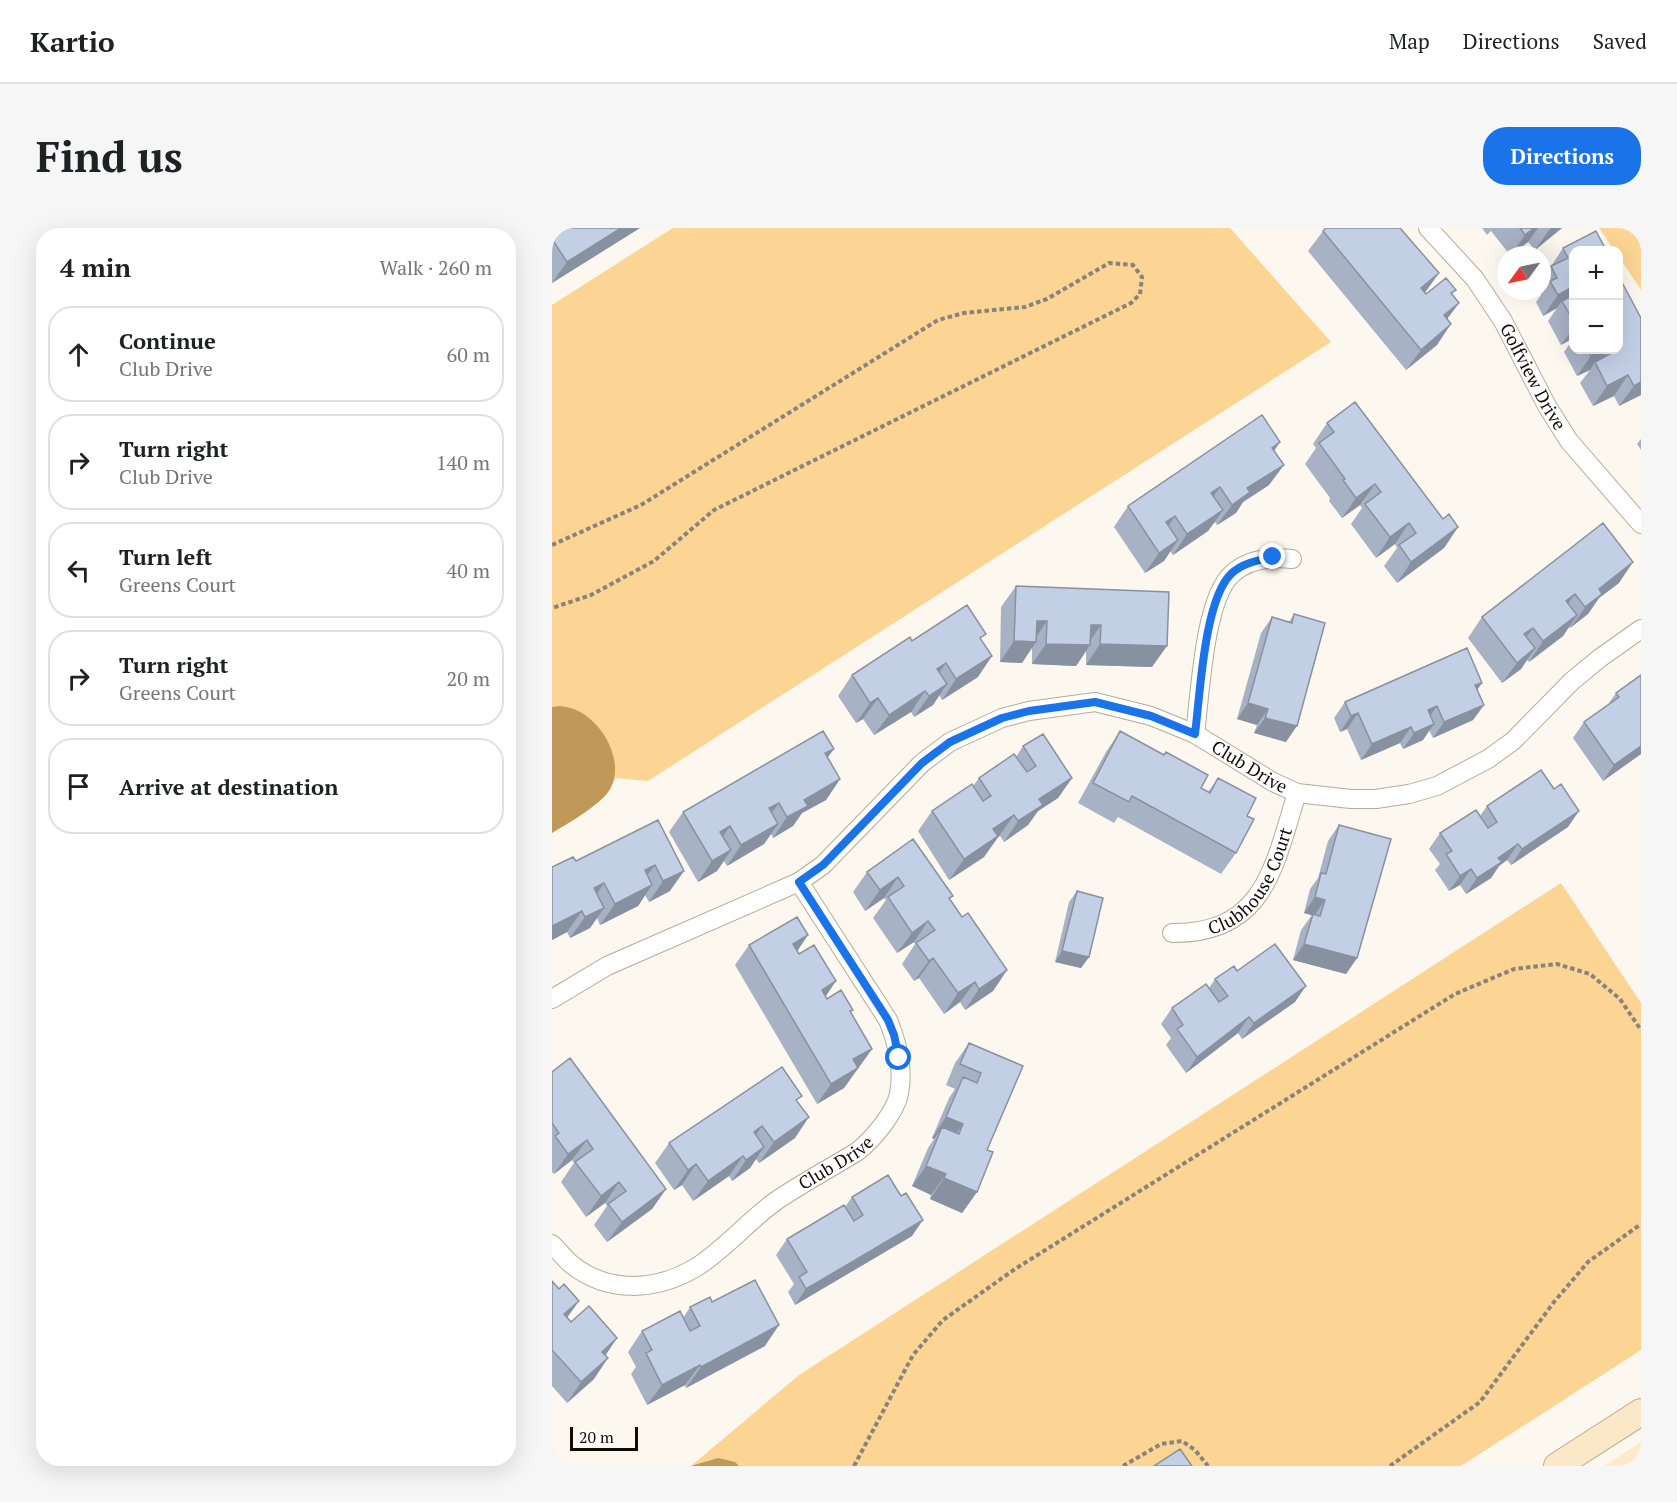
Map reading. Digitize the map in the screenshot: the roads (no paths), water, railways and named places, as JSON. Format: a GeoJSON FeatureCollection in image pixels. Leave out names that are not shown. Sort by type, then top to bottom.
{"type":"FeatureCollection","features":[{"type":"Feature","properties":{"kind":"street","name":"Golfview Drive"},"geometry":{"type":"LineString","coordinates":[[1428,228],[1481,287],[1503,321],[1547,406],[1569,441],[1641,524]]}},
{"type":"Feature","properties":{"kind":"street"},"geometry":{"type":"LineString","coordinates":[[1195,734],[1209,628],[1217,595],[1231,574],[1252,562],[1273,557],[1292,559]]}},
{"type":"Feature","properties":{"kind":"street","name":"Club Drive"},"geometry":{"type":"LineString","coordinates":[[552,999],[622,958],[799,882],[823,865],[922,763],[950,742],[1002,718],[1029,711],[1095,702],[1151,716],[1195,734],[1273,782],[1297,793],[1352,799],[1376,799],[1409,794],[1437,786],[1488,759],[1513,741],[1572,681],[1641,629]]}},
{"type":"Feature","properties":{"kind":"street","name":"Clubhouse Court"},"geometry":{"type":"LineString","coordinates":[[1173,933],[1212,929],[1232,921],[1243,913],[1259,894],[1273,870],[1297,793]]}},
{"type":"Feature","properties":{"kind":"street","name":"Club Drive"},"geometry":{"type":"LineString","coordinates":[[552,1244],[579,1269],[617,1286],[652,1286],[669,1281],[696,1268],[775,1202],[858,1151],[870,1142],[883,1125],[899,1095],[899,1058],[894,1035],[888,1020],[799,882]]}},
{"type":"Feature","properties":{"kind":"street"},"geometry":{"type":"LineString","coordinates":[[1557,1466],[1641,1412]]}}]}
